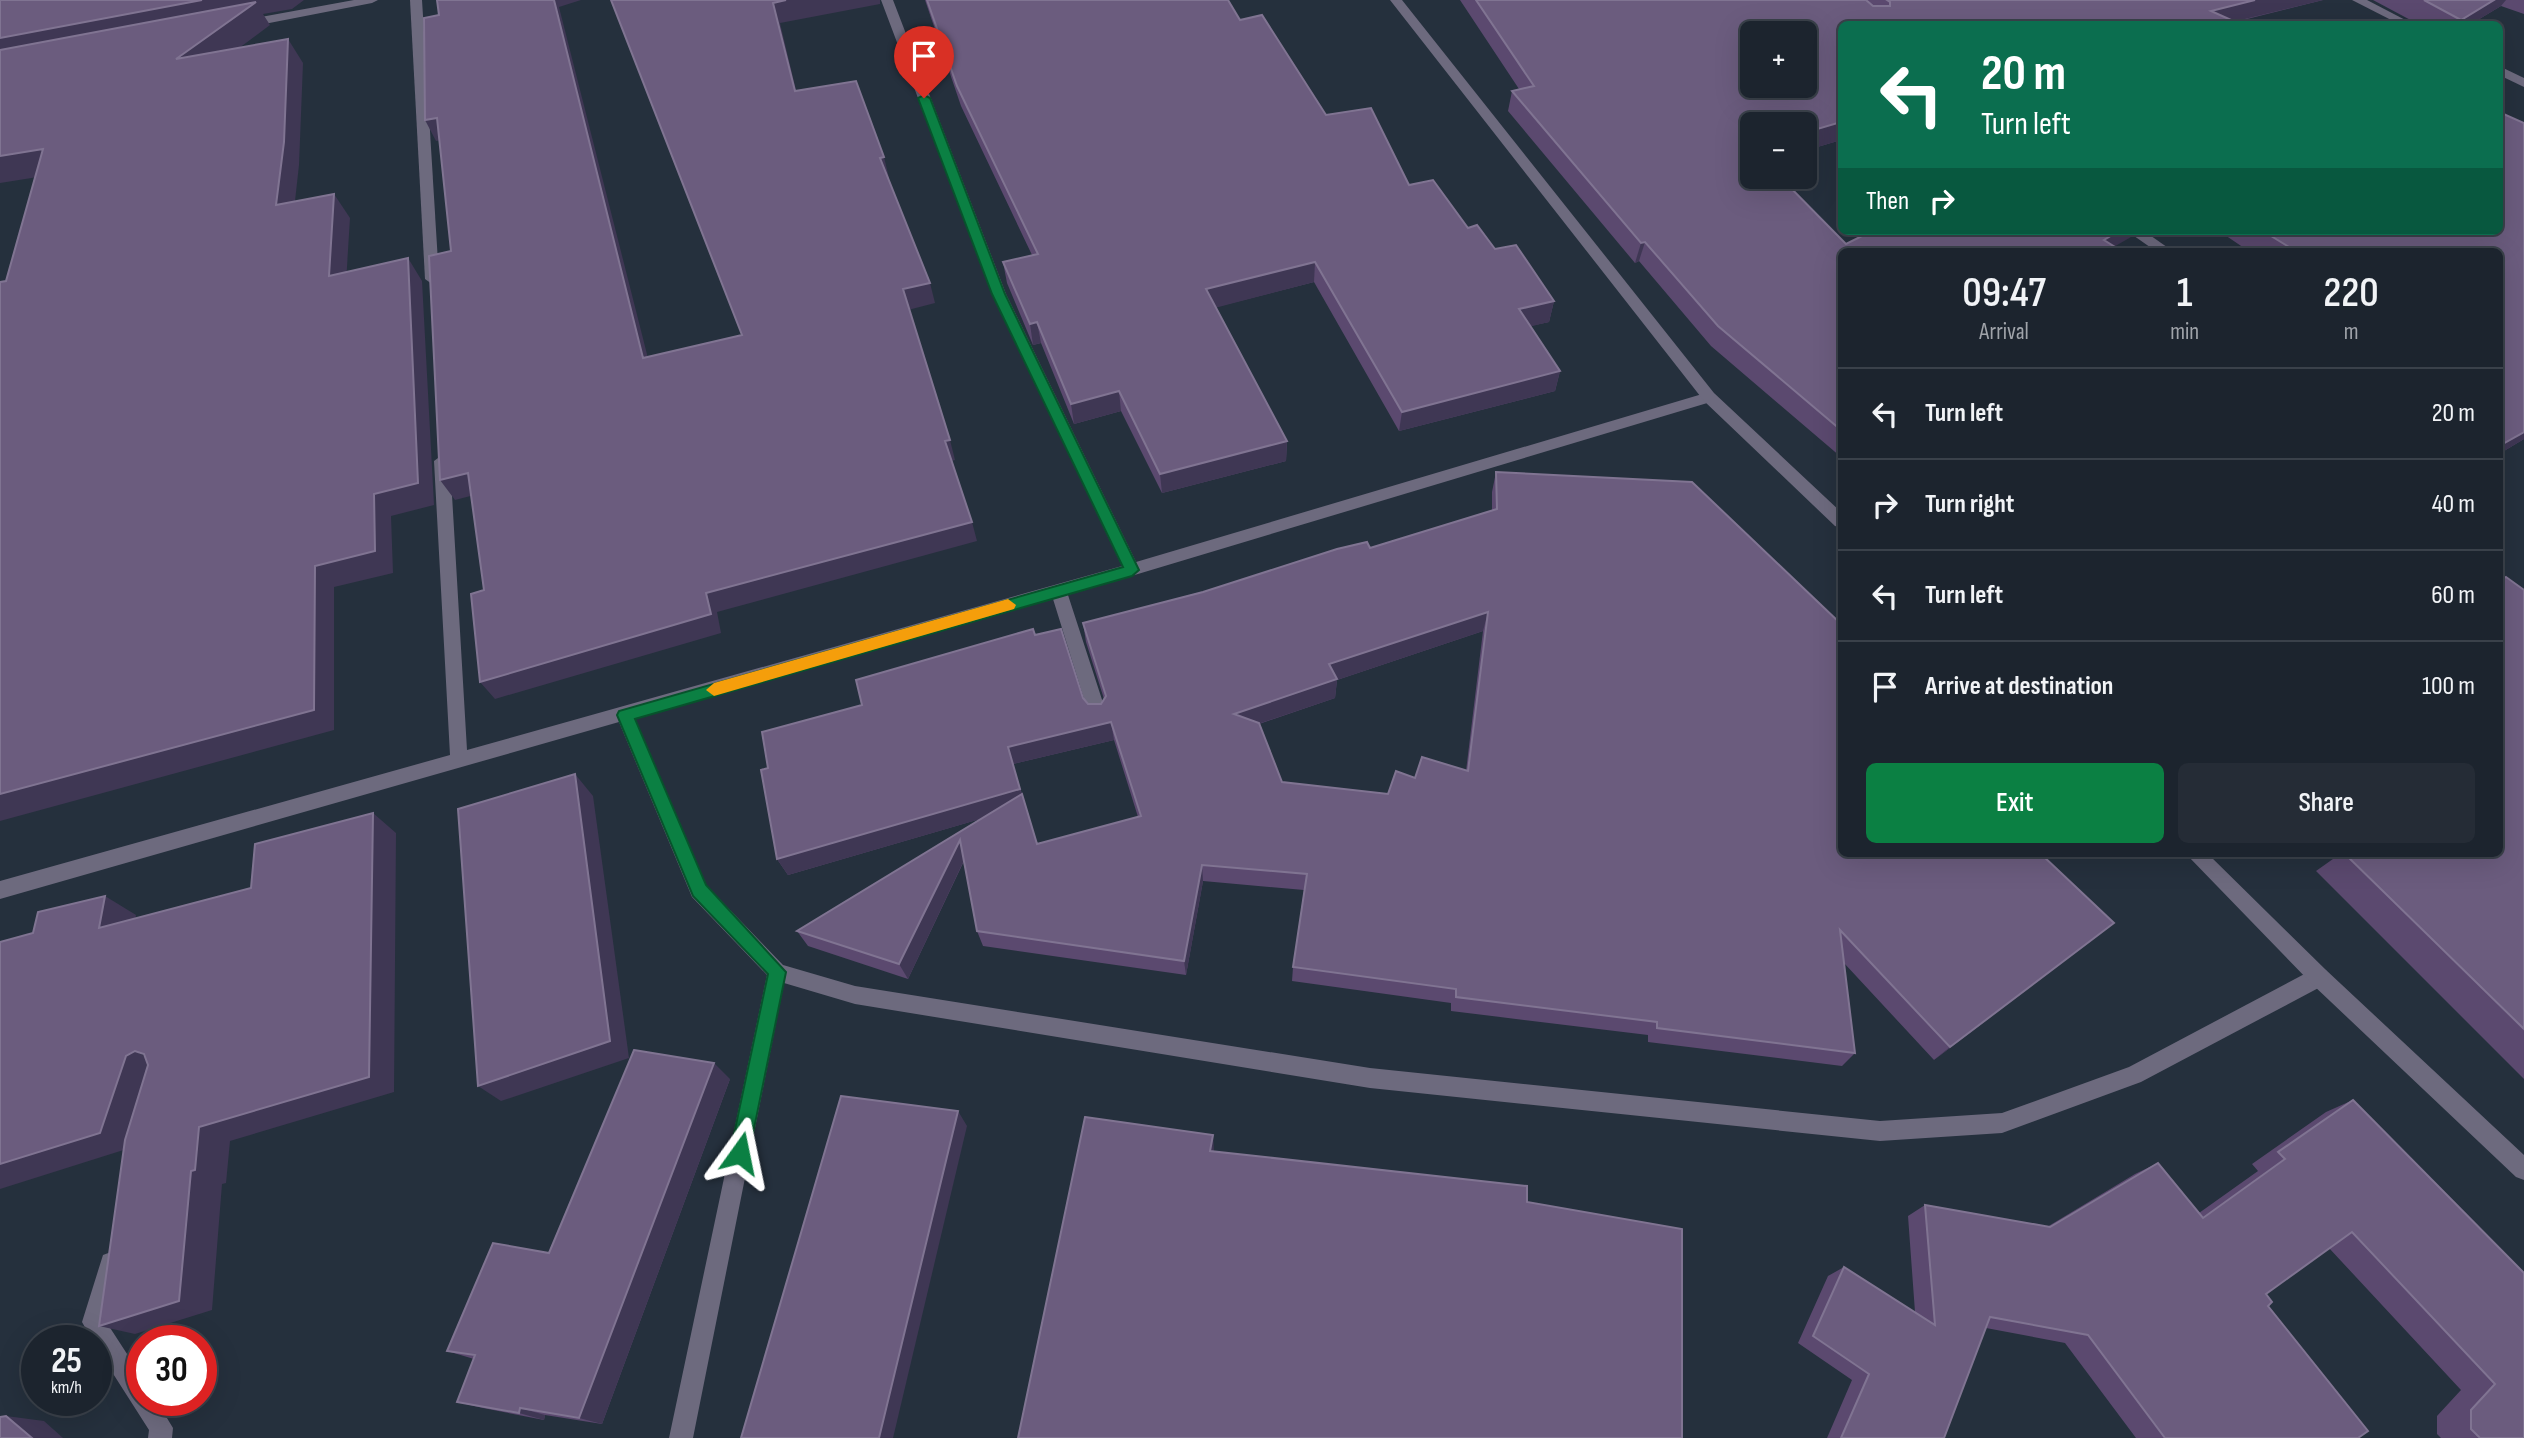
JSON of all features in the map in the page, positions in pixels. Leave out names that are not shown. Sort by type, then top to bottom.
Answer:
[{"type":"street","points":[[226,27],[372,0]]},
{"type":"street","points":[[416,0],[432,291]]},
{"type":"street","points":[[887,0],[999,294],[1132,570]]},
{"type":"street","points":[[1396,0],[1709,397],[1838,519]]},
{"type":"street","points":[[2358,0],[2401,21]]},
{"type":"street","points":[[2503,72],[2524,83]]},
{"type":"street","points":[[2140,235],[2161,248]]},
{"type":"street","points":[[0,890],[1132,570],[1709,397]]},
{"type":"street","points":[[441,443],[458,762]]},
{"type":"street","points":[[1058,590],[1098,715]]},
{"type":"street","points":[[625,715],[699,891],[777,972],[855,995],[1370,1077],[1880,1131],[2002,1123],[2134,1075],[2319,977]]},
{"type":"street","points":[[2198,857],[2319,977],[2524,1169]]},
{"type":"street","points":[[681,1438],[777,972]]},
{"type":"street","points":[[117,1245],[93,1322],[126,1374]]},
{"type":"street","points":[[153,1416],[160,1428],[160,1438]]},
{"type":"building","points":[[0,0],[202,0],[0,38]]},
{"type":"building","points":[[437,0],[554,0],[643,358],[742,335],[611,0],[786,0],[773,3],[795,91],[856,81],[884,157],[880,158],[930,283],[903,289],[950,440],[945,441],[972,522],[706,593],[711,614],[480,682],[471,594],[484,590],[468,473],[440,480],[429,256],[451,251],[437,118],[425,120],[424,18],[439,15]]},
{"type":"building","points":[[927,0],[1228,0],[1240,20],[1262,15],[1326,115],[1371,108],[1409,185],[1433,180],[1468,228],[1477,225],[1495,249],[1516,245],[1554,301],[1519,309],[1560,371],[1402,412],[1315,262],[1206,289],[1287,441],[1160,474],[1119,391],[1071,404],[1037,322],[1030,324],[1003,262],[1038,254],[957,86]]},
{"type":"building","points":[[1476,0],[1866,0],[1873,6],[1890,6],[1887,0],[2255,0],[2211,11],[2233,21],[1838,21],[1838,123],[1817,129],[1817,112],[1740,112],[1740,189],[1792,189],[1846,244],[1864,235],[2112,235],[2104,240],[2117,248],[1838,248],[1838,427],[1718,326],[1645,242],[1641,243],[1512,91],[1534,86]]},
{"type":"building","points":[[2424,0],[2494,0],[2461,20]]},
{"type":"building","points":[[256,2],[176,59],[288,39],[284,142],[276,205],[334,194],[329,276],[408,258],[418,483],[374,494],[375,551],[315,566],[314,710],[0,794],[0,282],[6,281],[43,149],[0,156],[0,50]]},
{"type":"building","points":[[2503,114],[2524,123],[2524,432],[2503,444],[2503,248],[2291,248],[2269,235],[2503,235]]},
{"type":"building","points":[[1496,472],[1692,482],[1838,621],[1838,857],[2044,857],[2114,923],[1950,1047],[1840,930],[1855,1053],[1657,1028],[1657,1022],[1456,997],[1456,989],[1293,967],[1307,874],[1202,865],[1184,961],[977,931],[960,840],[899,964],[797,931],[1022,794],[1037,844],[1141,816],[1111,722],[1008,747],[1020,789],[777,859],[761,770],[768,768],[762,732],[862,705],[856,680],[1033,629],[1035,635],[1061,629],[1083,698],[1088,704],[1101,704],[1106,696],[1083,623],[1203,592],[1337,549],[1367,542],[1370,548],[1497,509]],"holes":[[[1488,612],[1468,771],[1422,757],[1415,778],[1396,771],[1388,794],[1282,782],[1259,723],[1234,714],[1337,679],[1329,664]]]},
{"type":"building","points":[[2506,577],[2524,590],[2524,1029],[2348,857],[2503,857],[2503,579]]},
{"type":"building","points":[[575,774],[610,1041],[478,1086],[458,809]]},
{"type":"building","points":[[373,813],[369,1077],[199,1127],[195,1170],[191,1171],[179,1301],[99,1325],[125,1140],[148,1065],[144,1054],[135,1051],[126,1056],[100,1133],[0,1164],[0,942],[33,933],[38,912],[105,896],[99,928],[251,888],[255,844]]},
{"type":"building","points":[[634,1050],[714,1063],[579,1418],[520,1408],[519,1413],[457,1402],[475,1355],[447,1351],[493,1243],[549,1253]]},
{"type":"building","points":[[841,1096],[958,1111],[879,1438],[741,1438]]},
{"type":"building","points":[[2353,1100],[2524,1273],[2524,1438],[2480,1438],[2471,1429],[2471,1410],[2495,1384],[2352,1232],[2266,1294],[2272,1302],[2268,1306],[2368,1431],[2358,1438],[2165,1438],[2088,1335],[1990,1317],[1944,1438],[1841,1438],[1869,1374],[1813,1336],[1844,1267],[1935,1325],[1925,1205],[2050,1227],[2158,1163],[2203,1218],[2285,1159],[2278,1152]]},
{"type":"building","points":[[1085,1117],[1213,1135],[1210,1151],[1527,1186],[1527,1202],[1682,1229],[1682,1438],[1018,1438]]},
{"type":"building","points":[[6,1416],[32,1438],[0,1438],[0,1417]]},
{"type":"slow traffic","points":[[714,690],[1008,605]]},
{"type":"route","points":[[740,1153],[777,972],[699,891],[625,715],[1132,570],[999,294],[924,98]]}]
